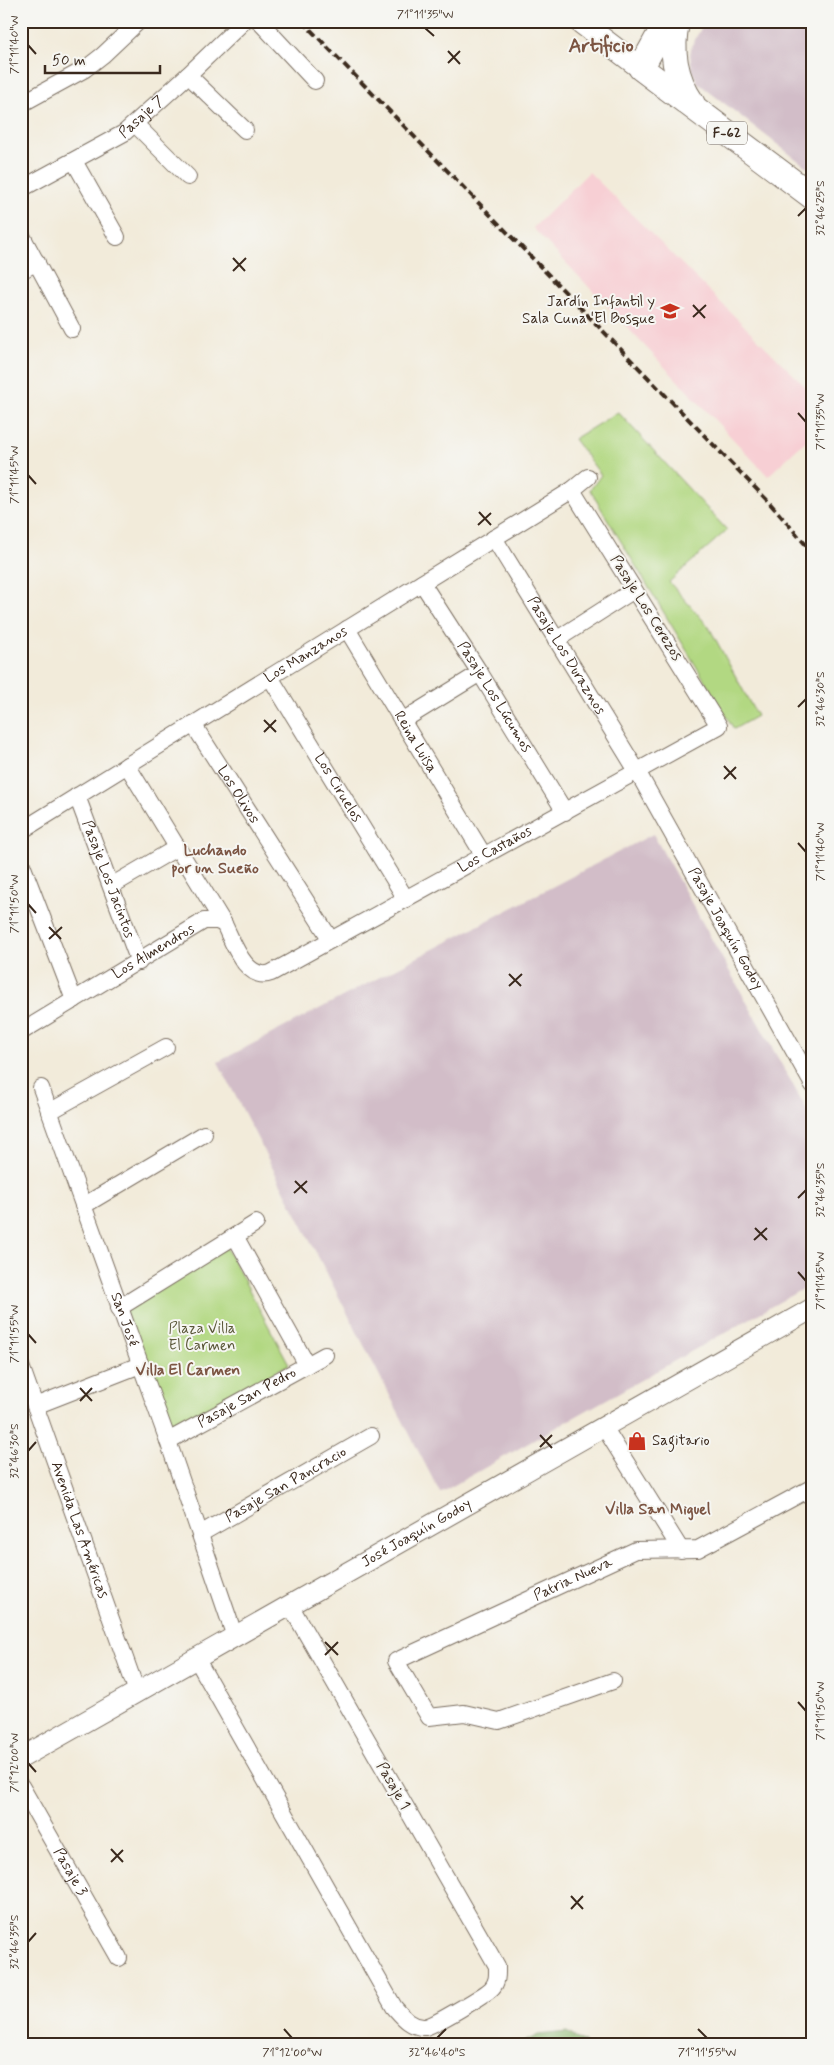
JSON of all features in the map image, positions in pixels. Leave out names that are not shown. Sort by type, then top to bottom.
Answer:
[{"type":"main road","points":[[578,21],[642,68],[667,21]]},
{"type":"main road","points":[[677,21],[674,40],[675,65],[684,90],[700,112]]},
{"type":"main road","name":"F-62","points":[[642,68],[813,197]]},
{"type":"street","points":[[21,104],[85,69],[103,55],[138,21]]},
{"type":"street","name":"Pasaje 7","points":[[21,188],[124,133],[244,21]]},
{"type":"street","points":[[259,21],[315,81]]},
{"type":"street","points":[[188,75],[245,130]]},
{"type":"street","points":[[135,124],[188,177]]},
{"type":"street","points":[[74,161],[117,237]]},
{"type":"street","points":[[21,234],[72,328]]},
{"type":"street","points":[[21,271],[37,262]]},
{"type":"street","name":"Los Manzanos","points":[[21,831],[572,490],[588,477]]},
{"type":"street","name":"Pasaje Los Cerezos","points":[[572,490],[720,726]]},
{"type":"street","name":"Pasaje Los Duraznos","points":[[494,538],[637,771]]},
{"type":"street","name":"Pasaje Los Lúcumos","points":[[422,583],[480,673],[565,812]]},
{"type":"street","points":[[556,640],[634,590]]},
{"type":"street","name":"Reina Luisa","points":[[347,629],[484,856]]},
{"type":"street","points":[[402,721],[480,673]]},
{"type":"street","name":"Los Ciruelos","points":[[270,677],[406,899]]},
{"type":"street","name":"Los Olivos","points":[[193,724],[330,940]]},
{"type":"street","name":"Los Castaños","points":[[224,924],[250,970],[262,975],[271,973],[720,726]]},
{"type":"street","points":[[127,765],[224,924]]},
{"type":"street","name":"Pasaje Joaquín Godoy","points":[[637,771],[813,1085]]},
{"type":"street","name":"Pasaje Los Jacintos","points":[[77,796],[139,962]]},
{"type":"street","points":[[110,886],[178,847]]},
{"type":"street","points":[[21,862],[74,1000]]},
{"type":"street","name":"Los Almendros","points":[[21,1032],[139,962],[199,923],[210,920],[224,924]]},
{"type":"street","points":[[50,1112],[166,1047]]},
{"type":"street","name":"San José","points":[[41,1088],[168,1441],[235,1637]]},
{"type":"street","points":[[83,1206],[204,1134]]},
{"type":"street","points":[[119,1308],[256,1223]]},
{"type":"street","points":[[236,1236],[307,1365]]},
{"type":"street","name":"José Joaquín Godoy","points":[[21,1758],[813,1308]]},
{"type":"street","name":"Pasaje San Pedro","points":[[168,1441],[325,1355]]},
{"type":"street","points":[[35,1406],[140,1365]]},
{"type":"street","name":"Avenida Las Américas","points":[[21,1366],[137,1692]]},
{"type":"street","points":[[604,1427],[681,1550]]},
{"type":"street","name":"Pasaje San Pancracio","points":[[200,1534],[371,1436]]},
{"type":"street","name":"Patria Nueva","points":[[613,1681],[499,1721],[464,1713],[429,1717],[396,1661],[636,1550],[653,1548],[698,1549],[813,1487]]},
{"type":"street","name":"Pasaje 1","points":[[196,1658],[394,2007],[408,2022],[416,2026],[426,2027],[480,1997],[492,1989],[498,1980],[497,1966],[290,1605]]},
{"type":"street","name":"Pasaje 3","points":[[21,1786],[119,1958]]},
{"type":"shaded area","points":[[705,21],[813,21],[813,172],[698,83],[692,71],[690,54],[692,45]]},
{"type":"shaded area","name":"Jardín Infantil y Sala Cuna 'El Bosque","points":[[589,172],[813,394],[813,434],[768,476],[533,228]]},
{"type":"shaded area","points":[[653,834],[813,1121],[813,1283],[440,1493],[218,1062]]},
{"type":"green space","points":[[618,412],[727,530],[669,582],[709,627],[757,716],[734,729],[590,490],[601,475],[574,439]]},
{"type":"green space","name":"Plaza Villa El Carmen","points":[[226,1247],[289,1364],[170,1432],[123,1306]]},
{"type":"green space","points":[[567,2032],[586,2044],[520,2044],[538,2035]]},
{"type":"railway","points":[[302,21],[767,500],[813,553]]},
{"type":"place","name":"Jardín Infantil y Sala Cuna 'El Bosque","points":[[670,311]]},
{"type":"place","name":"Sagitario","points":[[637,1441]]},
{"type":"district","name":"Artificio","points":[[601,46]]},
{"type":"district","name":"Luchando por un Sueño","points":[[215,859]]},
{"type":"district","name":"Villa El Carmen","points":[[188,1370]]},
{"type":"district","name":"Villa San Miguel","points":[[658,1509]]}]
